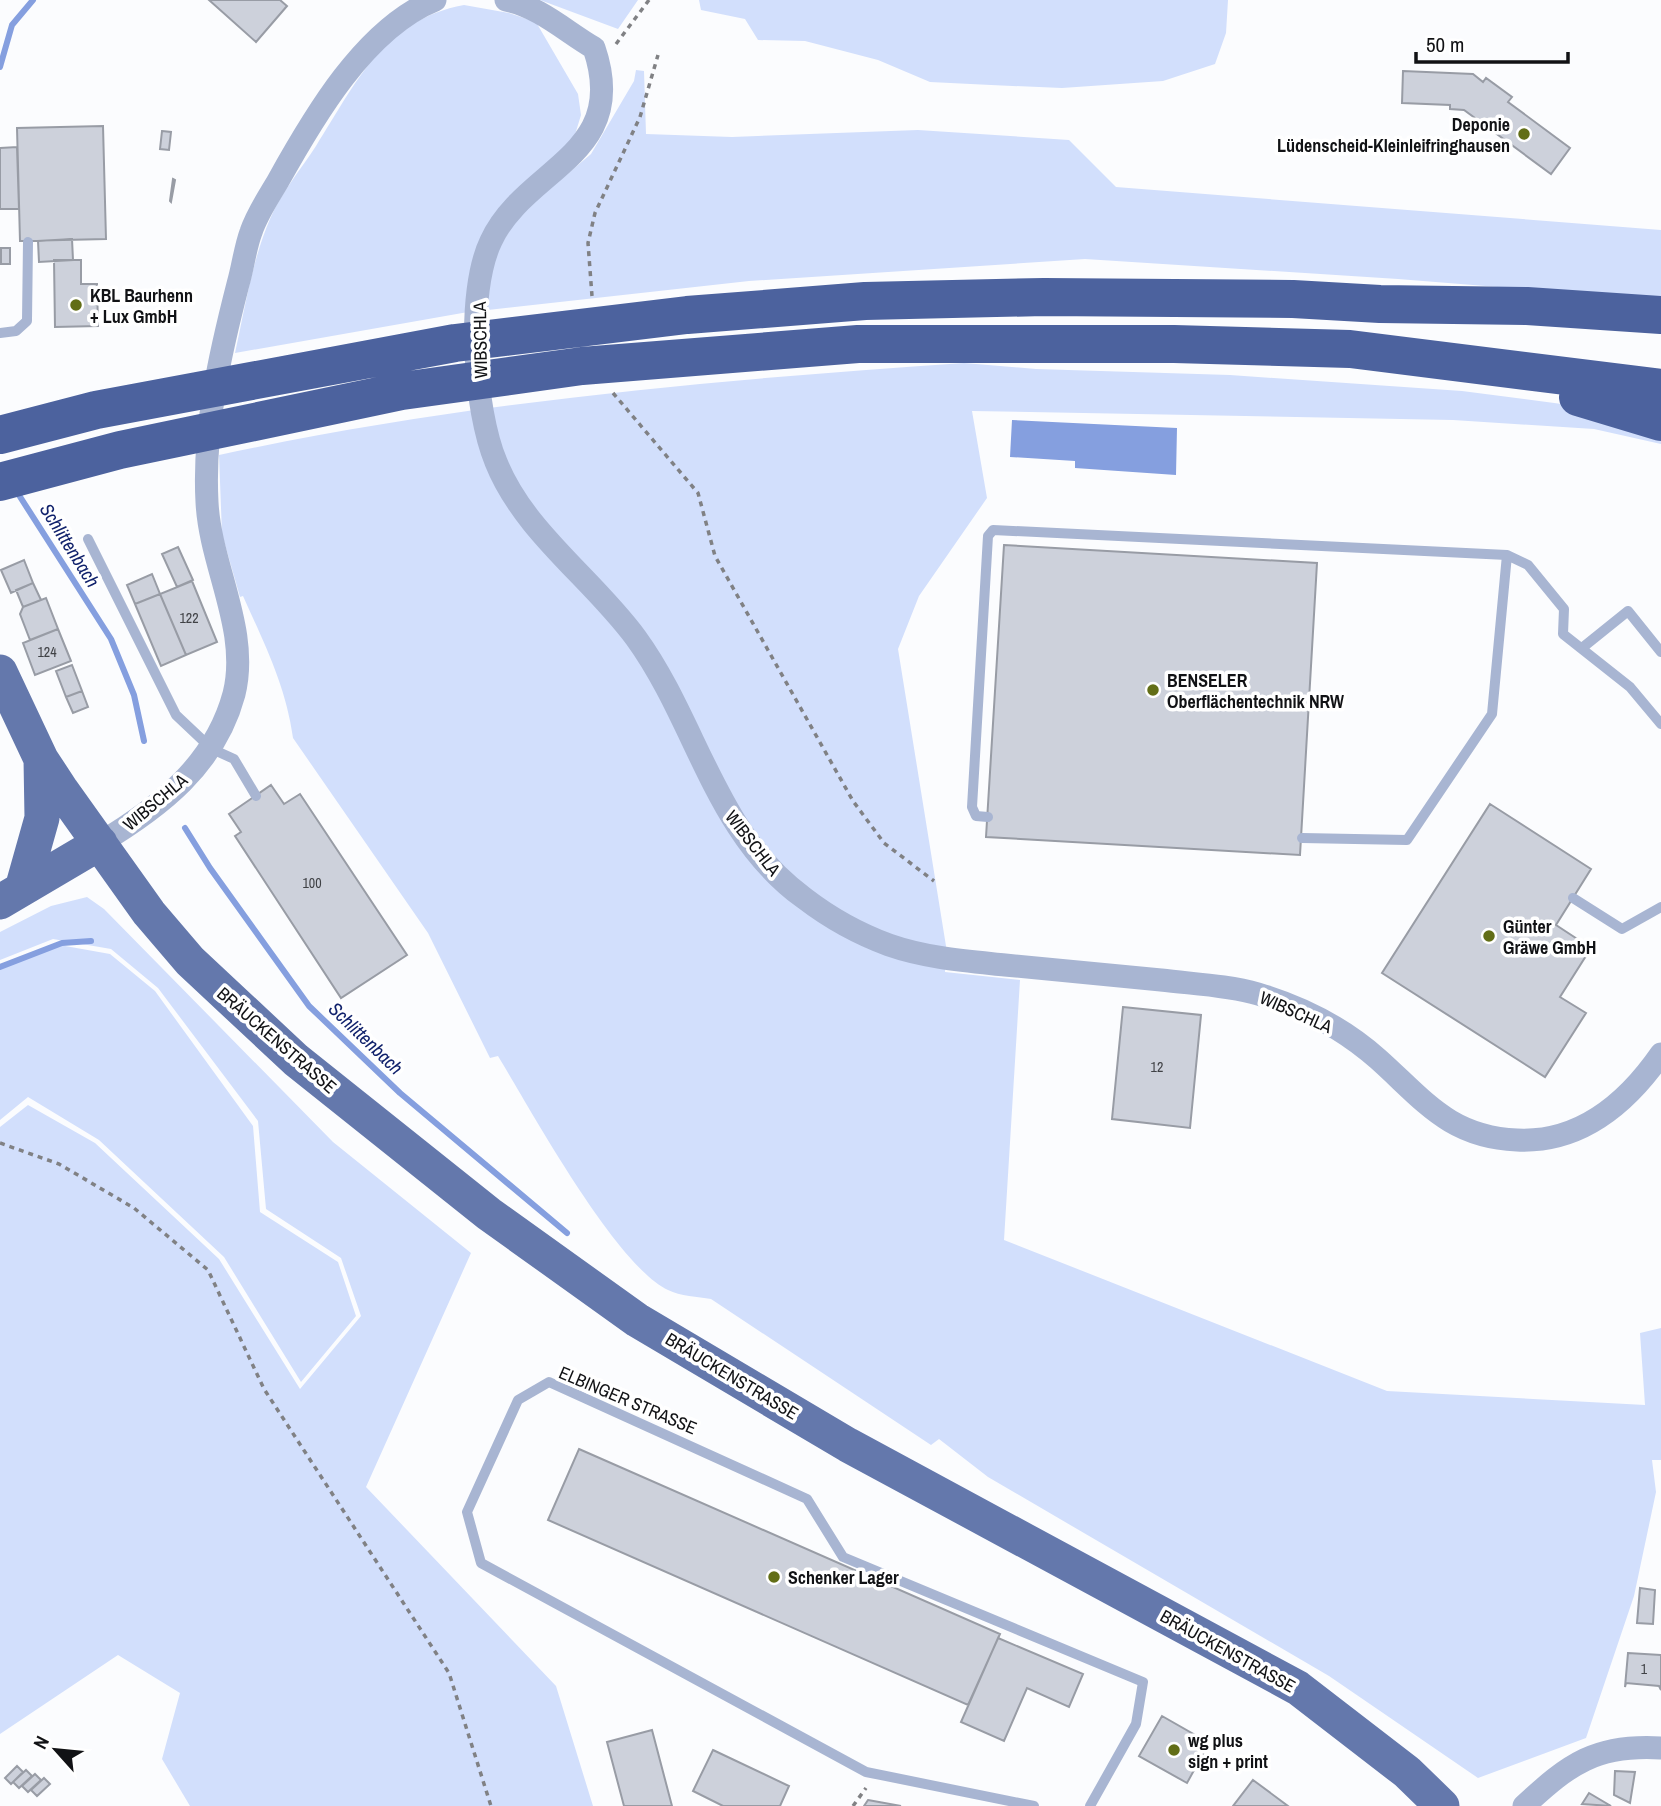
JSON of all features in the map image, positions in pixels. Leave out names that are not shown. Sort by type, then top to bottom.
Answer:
[{"type":"highway","points":[[0,435],[96,410],[456,342],[687,315],[865,301],[1044,297],[1280,299],[1380,304],[1527,306],[1661,315]]},
{"type":"highway","points":[[1380,304],[1661,339]]},
{"type":"highway","points":[[0,482],[120,450],[402,391],[521,373],[691,356],[858,344],[1256,345],[1378,352],[1661,388]]},
{"type":"highway","points":[[1378,352],[1607,403],[1661,422]]},
{"type":"main road","points":[[0,672],[41,759],[42,818],[11,895]]},
{"type":"main road","name":"BRÄUCKENSTRASSE","points":[[41,759],[149,913],[190,961],[261,1031],[512,1230],[637,1320],[848,1446],[1298,1688],[1407,1772],[1442,1806]]},
{"type":"main road","points":[[11,895],[100,843]]},
{"type":"street","name":"WIBSCHLA","points":[[100,843],[135,822],[177,786],[212,749],[223,727],[234,692],[238,658],[207,505],[207,456],[219,356],[250,233],[290,159],[359,59],[407,16],[435,0]]},
{"type":"street","name":"WIBSCHLA","points":[[506,0],[544,13],[559,27],[594,48],[603,79],[595,119],[585,141],[572,158],[511,211],[490,241],[481,275],[477,312],[482,409],[491,449],[521,507],[601,594],[640,645],[668,687],[721,801],[740,833],[790,887],[852,929],[908,950],[968,961],[1217,986],[1280,1002],[1318,1017],[1343,1033],[1376,1057],[1423,1104],[1442,1118],[1490,1137],[1525,1140],[1554,1137],[1592,1123],[1612,1110],[1643,1080],[1661,1054]]},
{"type":"street","points":[[1524,1806],[1572,1764],[1592,1755],[1661,1748]]},
{"type":"lane","points":[[1,333],[16,331],[27,321],[27,242]]},
{"type":"lane","points":[[988,817],[976,816],[972,807],[988,536],[993,530],[1507,555],[1528,565],[1564,608],[1563,634],[1630,687],[1661,724]]},
{"type":"lane","points":[[88,539],[176,715],[212,749],[234,759],[256,796]]},
{"type":"lane","points":[[1301,838],[1407,840],[1492,714],[1507,555]]},
{"type":"lane","points":[[1582,648],[1628,611],[1661,652]]},
{"type":"lane","points":[[1573,898],[1622,929],[1661,906]]},
{"type":"lane","name":"ELBINGER STRASSE","points":[[1034,1806],[876,1775],[481,1563],[467,1512],[517,1400],[549,1382],[807,1499],[843,1557],[1143,1682],[1136,1724],[1090,1806]]},
{"type":"path","points":[[614,46],[649,0]]},
{"type":"path","points":[[592,297],[588,243],[595,213],[640,117],[659,55]]},
{"type":"path","points":[[613,392],[698,493],[715,556],[853,801],[884,843],[934,881]]},
{"type":"path","points":[[0,1143],[59,1164],[134,1208],[208,1270],[264,1389],[449,1673],[491,1806]]},
{"type":"path","points":[[853,1806],[876,1775]]},
{"type":"shaded area","points":[[540,0],[638,0],[618,29]]},
{"type":"shaded area","points":[[699,0],[1228,0],[1226,33],[1215,64],[1163,81],[1062,88],[930,82],[878,60],[805,41],[758,40],[745,19],[701,10]]},
{"type":"shaded area","points":[[464,5],[509,13],[536,22],[578,94],[581,115],[574,138],[520,188],[468,312],[235,353],[254,268],[270,219],[285,191],[345,99],[375,57],[412,24]]},
{"type":"shaded area","points":[[636,70],[644,71],[646,134],[732,137],[918,130],[1069,140],[1116,187],[1661,230],[1661,300],[1398,279],[1085,259],[749,281],[488,310],[487,296],[495,255],[519,215],[591,154],[634,81]]},
{"type":"shaded area","points":[[964,363],[1036,369],[1230,375],[1462,391],[1592,408],[1661,434],[1661,444],[1594,429],[1453,420],[972,411],[987,498],[919,596],[898,649],[946,946],[945,972],[1020,980],[1004,1240],[1387,1391],[1645,1405],[1640,1333],[1661,1328],[1661,1460],[1652,1460],[1656,1492],[1634,1596],[1586,1738],[1478,1778],[1329,1676],[988,1477],[939,1439],[931,1445],[711,1299],[673,1292],[647,1275],[624,1251],[576,1184],[498,1056],[490,1058],[428,933],[293,738],[280,683],[243,596],[240,597],[222,534],[219,455],[404,421],[590,395]]},
{"type":"shaded area","points":[[87,897],[104,909],[333,1142],[471,1253],[366,1487],[556,1686],[593,1806],[190,1806],[162,1759],[180,1693],[118,1655],[0,1734],[0,1127],[28,1105],[95,1143],[219,1259],[300,1389],[361,1316],[341,1258],[266,1209],[258,1121],[158,988],[111,949],[53,939],[0,960],[0,932],[51,906]]},
{"type":"shaded area","points":[[54,944],[110,954],[155,991],[253,1126],[260,1212],[338,1262],[356,1316],[301,1382],[224,1257],[99,1140],[28,1097],[0,1120],[0,966]]},
{"type":"water","points":[[1012,420],[1177,428],[1176,475],[1075,468],[1075,461],[1010,457]]},
{"type":"building","points":[[209,0],[280,0],[287,6],[256,42]]},
{"type":"building","name":"Deponie Lüdenscheid-Kleinleifringhausen","points":[[1403,71],[1473,74],[1483,82],[1486,78],[1512,97],[1508,102],[1570,148],[1551,174],[1464,110],[1450,109],[1450,105],[1402,103]]},
{"type":"building","points":[[103,126],[106,239],[20,241],[17,128]]},
{"type":"building","points":[[162,131],[171,132],[169,150],[160,149]]},
{"type":"building","points":[[17,147],[19,209],[0,209],[0,148]]},
{"type":"building","points":[[173,179],[175,180],[171,202],[170,201]]},
{"type":"building","points":[[72,239],[73,260],[39,262],[38,241]]},
{"type":"building","points":[[1,248],[10,248],[10,264],[1,264]]},
{"type":"building","name":"KBL Baurhenn + Lux GmbH","points":[[54,260],[81,260],[81,284],[97,284],[98,326],[55,327]]},
{"type":"building","name":"BENSELER Oberflächentechnik NRW","points":[[1004,545],[1317,563],[1300,855],[986,837]]},
{"type":"building","points":[[178,547],[193,580],[177,587],[162,554]]},
{"type":"building","points":[[24,560],[33,583],[11,593],[1,570]]},
{"type":"building","points":[[152,574],[160,594],[135,604],[127,585]]},
{"type":"building","points":[[192,581],[217,642],[186,655],[160,594]]},
{"type":"building","points":[[33,583],[41,600],[23,607],[16,590]]},
{"type":"building","points":[[160,594],[186,655],[161,666],[135,604]]},
{"type":"building","points":[[46,598],[58,629],[30,640],[20,614],[23,607]]},
{"type":"building","points":[[58,629],[71,661],[35,675],[23,643]]},
{"type":"building","points":[[72,665],[82,691],[66,697],[56,671]]},
{"type":"building","points":[[82,691],[88,707],[73,713],[66,697]]},
{"type":"building","points":[[271,785],[284,804],[300,794],[407,955],[341,998],[235,836],[241,832],[229,814]]},
{"type":"building","name":"Günter Gräwe GmbH","points":[[1490,804],[1591,869],[1556,925],[1591,948],[1560,997],[1586,1013],[1545,1077],[1382,973]]},
{"type":"building","points":[[1123,1007],[1201,1015],[1190,1128],[1112,1119]]},
{"type":"building","name":"Schenker Lager","points":[[579,1449],[1000,1634],[968,1705],[548,1520]]},
{"type":"building","points":[[1640,1588],[1655,1590],[1653,1624],[1637,1623]]},
{"type":"building","points":[[998,1638],[1083,1674],[1069,1707],[1027,1688],[1004,1741],[961,1722]]},
{"type":"building","points":[[1628,1653],[1661,1655],[1661,1690],[1659,1686],[1626,1683],[1625,1687]]},
{"type":"building","name":"wg plus sign + print","points":[[1162,1716],[1209,1743],[1187,1783],[1139,1756]]},
{"type":"building","points":[[652,1730],[672,1806],[624,1806],[607,1742]]},
{"type":"building","points":[[713,1750],[789,1786],[780,1806],[723,1806],[693,1791]]},
{"type":"building","points":[[17,1766],[23,1772],[11,1784],[5,1778]]},
{"type":"building","points":[[26,1770],[32,1776],[19,1788],[13,1782]]},
{"type":"building","points":[[1615,1771],[1635,1772],[1630,1803],[1614,1795]]},
{"type":"building","points":[[35,1774],[41,1780],[28,1792],[22,1786]]},
{"type":"building","points":[[44,1778],[50,1784],[37,1796],[31,1790]]},
{"type":"building","points":[[1253,1780],[1288,1806],[1233,1806]]},
{"type":"building","points":[[1589,1793],[1611,1806],[1582,1804]]},
{"type":"building","points":[[868,1800],[901,1806],[864,1806]]},
{"type":"waterway","name":"Schlittenbach","points":[[0,67],[12,25],[33,0]]},
{"type":"waterway","name":"Schlittenbach","points":[[17,492],[111,639],[134,695],[144,741]]},
{"type":"waterway","name":"Schlittenbach","points":[[185,828],[210,868],[309,1006],[400,1093],[567,1233]]},
{"type":"waterway","points":[[0,967],[62,943],[91,941]]},
{"type":"place","name":"Deponie Lüdenscheid-Kleinleifringhausen","points":[[1524,134]]},
{"type":"place","name":"KBL Baurhenn + Lux GmbH","points":[[76,305]]},
{"type":"place","name":"BENSELER Oberflächentechnik NRW","points":[[1153,690]]},
{"type":"place","name":"Günter Gräwe GmbH","points":[[1489,936]]},
{"type":"place","name":"Schenker Lager","points":[[774,1577]]},
{"type":"place","name":"wg plus sign + print","points":[[1174,1750]]}]
